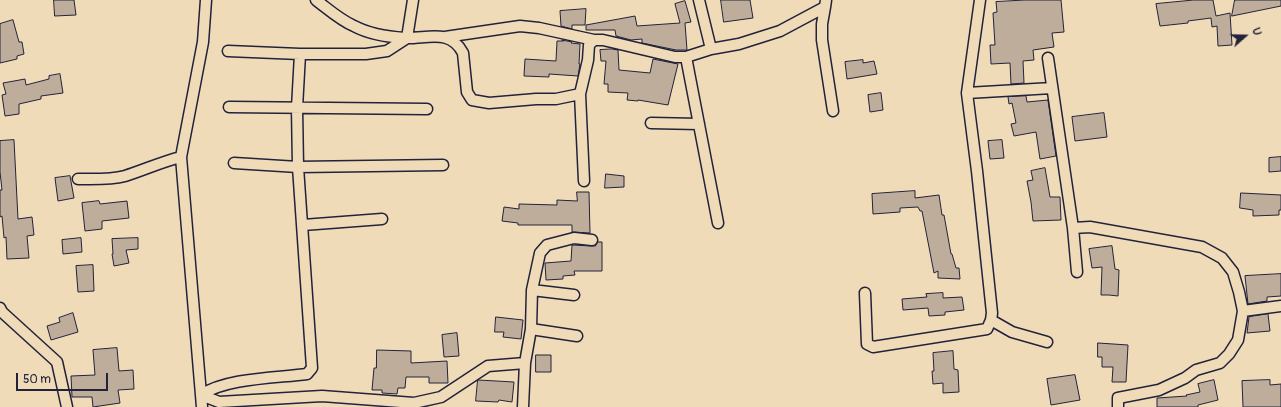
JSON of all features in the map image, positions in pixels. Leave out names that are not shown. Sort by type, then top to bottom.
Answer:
[{"type":"street","points":[[202,407],[181,157],[203,42],[206,0]]},
{"type":"street","points":[[316,0],[354,27],[385,36],[407,38],[428,36],[444,37],[520,26],[539,28],[594,40],[603,40],[675,57],[686,57],[711,49],[739,44],[780,31],[826,4]]},
{"type":"street","points":[[228,51],[300,54],[366,54],[387,51],[407,38],[414,0]]},
{"type":"street","points":[[699,0],[711,49]]},
{"type":"street","points":[[865,293],[867,344],[873,347],[987,329],[991,320],[992,313],[978,179],[967,93],[980,0]]},
{"type":"street","points":[[826,4],[822,24],[822,40],[833,111]]},
{"type":"street","points":[[444,37],[454,42],[463,53],[467,92],[472,100],[489,103],[556,99],[580,94]]},
{"type":"street","points":[[584,181],[580,94],[588,60],[589,45],[594,40]]},
{"type":"street","points":[[201,395],[210,389],[233,382],[307,374],[312,368],[298,167],[297,108],[300,54]]},
{"type":"street","points":[[686,57],[718,222]]},
{"type":"street","points":[[1048,58],[1073,228],[1077,272]]},
{"type":"street","points":[[967,93],[1052,88]]},
{"type":"street","points":[[229,107],[427,109]]},
{"type":"street","points":[[651,123],[699,124]]},
{"type":"street","points":[[78,179],[110,179],[124,176],[168,160],[181,157]]},
{"type":"street","points":[[234,163],[298,167],[443,165]]},
{"type":"street","points":[[303,225],[382,219]]},
{"type":"street","points":[[1073,228],[1090,226],[1202,247],[1222,258],[1233,272],[1239,292],[1243,311],[1238,340],[1229,354],[1220,363],[1196,370],[1185,378],[1160,390],[1118,398],[1118,407]]},
{"type":"street","points":[[523,407],[525,363],[531,329],[532,290],[540,253],[547,245],[574,238],[592,240]]},
{"type":"street","points":[[532,290],[574,295]]},
{"type":"street","points":[[1243,311],[1281,306]]},
{"type":"street","points":[[0,308],[2,312],[57,362],[67,407]]},
{"type":"street","points":[[991,320],[1012,332],[1047,342]]},
{"type":"street","points":[[531,329],[577,336]]},
{"type":"street","points":[[201,395],[219,402],[322,396],[414,403],[441,397],[488,366],[525,363]]},
{"type":"building","points":[[54,0],[74,0],[76,15],[55,16]]},
{"type":"building","points":[[721,0],[750,0],[753,18],[724,22]]},
{"type":"building","points":[[1061,0],[1064,32],[1052,33],[1054,47],[1033,50],[1034,60],[1023,61],[1024,83],[1011,84],[1010,63],[991,64],[990,45],[995,45],[993,13],[997,12],[996,2]]},
{"type":"building","points":[[1194,0],[1213,0],[1216,16],[1230,13],[1232,45],[1218,46],[1217,26],[1212,27],[1211,18],[1188,21],[1188,23],[1160,26],[1156,4]]},
{"type":"building","points":[[1235,0],[1281,0],[1281,6],[1232,16]]},
{"type":"building","points":[[685,1],[691,22],[685,23],[687,50],[676,50],[642,43],[642,39],[631,40],[616,36],[615,30],[586,30],[586,25],[635,16],[637,26],[680,23],[675,4]]},
{"type":"building","points":[[586,9],[585,25],[572,25],[572,29],[561,26],[560,11]]},
{"type":"building","points":[[13,20],[19,42],[22,42],[24,54],[17,56],[17,59],[0,63],[0,24]]},
{"type":"building","points":[[562,40],[580,44],[580,64],[578,76],[549,74],[549,77],[524,76],[525,59],[556,61],[557,41],[563,41]]},
{"type":"building","points":[[600,50],[618,50],[619,70],[650,73],[653,59],[678,64],[668,105],[638,100],[627,100],[628,93],[608,92],[608,84],[604,84],[606,61],[601,61]]},
{"type":"building","points":[[863,60],[863,63],[874,61],[877,74],[847,79],[845,62]]},
{"type":"building","points":[[60,74],[63,93],[41,96],[41,99],[19,104],[19,114],[5,116],[2,95],[6,94],[3,83],[25,79],[26,85],[49,79],[49,76]]},
{"type":"building","points":[[881,93],[883,110],[870,112],[868,95]]},
{"type":"building","points":[[1026,96],[1027,102],[1048,100],[1056,156],[1040,159],[1036,132],[1014,136],[1011,124],[1016,123],[1012,103],[1009,104],[1008,97]]},
{"type":"building","points":[[1104,113],[1107,137],[1075,141],[1072,117]]},
{"type":"building","points":[[14,140],[18,219],[32,217],[34,235],[27,236],[29,258],[7,259],[6,237],[4,238],[2,216],[0,217],[0,190],[2,190],[0,172],[0,141]]},
{"type":"building","points":[[1002,140],[1004,158],[990,159],[988,141]]},
{"type":"building","points":[[1281,157],[1281,171],[1269,172],[1269,158]]},
{"type":"building","points":[[1045,168],[1050,197],[1060,197],[1061,220],[1033,221],[1027,181],[1033,180],[1031,171]]},
{"type":"building","points":[[606,174],[624,176],[624,187],[605,188]]},
{"type":"building","points":[[70,176],[74,198],[58,201],[55,178]]},
{"type":"building","points":[[915,191],[915,198],[939,195],[951,254],[956,268],[959,268],[960,279],[938,278],[938,271],[934,273],[922,211],[920,211],[918,207],[900,208],[900,212],[873,214],[872,194]]},
{"type":"building","points":[[577,192],[589,192],[590,233],[572,232],[572,225],[518,225],[518,223],[502,221],[504,207],[519,209],[519,204],[557,205],[557,200],[577,201]]},
{"type":"building","points":[[1241,193],[1281,195],[1281,210],[1279,210],[1279,215],[1253,216],[1253,210],[1240,208]]},
{"type":"building","points":[[99,201],[100,204],[127,201],[129,218],[102,221],[102,229],[85,231],[82,203]]},
{"type":"building","points":[[81,238],[82,252],[63,254],[62,240]]},
{"type":"building","points":[[138,238],[138,249],[126,250],[129,263],[114,266],[112,239]]},
{"type":"building","points":[[598,242],[602,242],[602,271],[574,271],[575,275],[563,276],[563,279],[546,280],[545,263],[571,261],[572,245],[595,246]]},
{"type":"building","points":[[1112,246],[1115,269],[1119,270],[1118,296],[1101,295],[1102,267],[1092,268],[1089,249]]},
{"type":"building","points":[[93,265],[94,291],[78,292],[76,266]]},
{"type":"building","points":[[1281,274],[1281,296],[1267,297],[1267,301],[1248,304],[1245,276]]},
{"type":"building","points":[[943,293],[943,298],[962,297],[964,310],[945,312],[945,315],[929,316],[928,308],[903,310],[902,299],[927,297],[926,294]]},
{"type":"building","points":[[73,313],[78,332],[51,340],[47,326],[60,322],[59,318]]},
{"type":"building","points":[[1268,314],[1270,331],[1247,333],[1249,317]]},
{"type":"building","points":[[496,317],[523,320],[521,339],[503,337],[504,332],[495,332]]},
{"type":"building","points":[[457,333],[459,356],[444,357],[442,335]]},
{"type":"building","points":[[1098,343],[1128,345],[1126,382],[1112,382],[1113,367],[1102,367],[1102,357],[1098,357]]},
{"type":"building","points":[[117,348],[119,371],[133,370],[134,389],[118,390],[120,403],[93,407],[92,397],[72,397],[71,376],[95,375],[93,350]]},
{"type":"building","points":[[377,350],[411,351],[411,363],[447,361],[448,383],[429,383],[429,377],[406,377],[405,388],[398,388],[397,394],[382,393],[382,390],[372,390],[374,368],[376,368]]},
{"type":"building","points":[[953,351],[954,369],[958,370],[959,392],[943,393],[943,383],[933,384],[933,353]]},
{"type":"building","points":[[536,355],[551,355],[551,372],[536,372]]},
{"type":"building","points":[[1075,375],[1080,400],[1051,405],[1047,379]]},
{"type":"building","points":[[478,380],[514,382],[512,402],[499,400],[498,402],[476,401]]},
{"type":"building","points":[[1214,380],[1218,400],[1198,405],[1198,407],[1157,407],[1157,398],[1187,396],[1186,395],[1200,392],[1198,384]]},
{"type":"building","points":[[1270,380],[1270,385],[1281,384],[1281,407],[1243,407],[1242,381]]}]
